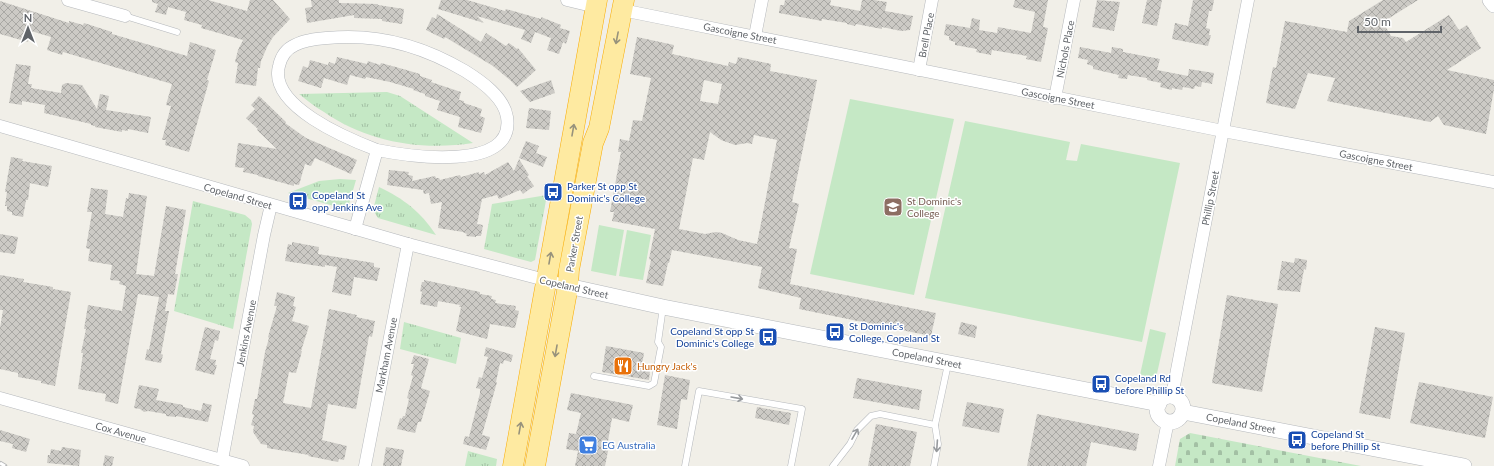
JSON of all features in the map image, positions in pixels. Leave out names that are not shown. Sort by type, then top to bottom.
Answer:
[{"type":"highway","name":"Parker Street","points":[[513,466],[597,4]]},
{"type":"highway","name":"Parker Street","points":[[535,466],[568,286],[568,270],[591,151],[599,128],[623,5]]},
{"type":"street","points":[[68,0],[125,16]]},
{"type":"street","points":[[567,0],[597,4]]},
{"type":"street","points":[[755,36],[762,0]]},
{"type":"street","name":"Brell Place","points":[[919,70],[932,0]]},
{"type":"street","name":"Nichols Place","points":[[1055,98],[1074,0]]},
{"type":"street","name":"Phillip Street","points":[[1172,396],[1248,0]]},
{"type":"street","points":[[1490,0],[1494,6]]},
{"type":"street","name":"Gascoigne Street","points":[[623,5],[755,36],[1055,98],[1494,182]]},
{"type":"street","points":[[336,37],[370,38],[407,45],[446,61],[479,81],[498,98],[507,115],[506,131],[502,140],[491,149],[479,153],[461,156],[424,157],[409,156],[377,150],[338,134],[306,113],[290,99],[280,84],[278,72],[282,58],[288,50],[296,44],[302,42],[336,37]]},
{"type":"street","name":"Copeland Street","points":[[0,126],[355,229],[546,281],[664,307],[1159,404]]},
{"type":"street","points":[[355,229],[377,150]]},
{"type":"street","name":"Jenkins Avenue","points":[[222,460],[264,235],[271,205]]},
{"type":"street","name":"Markham Avenue","points":[[365,466],[408,244]]},
{"type":"street","points":[[1172,396],[1176,397],[1182,403],[1183,412],[1179,419],[1175,421],[1168,421],[1162,419],[1160,416],[1158,408],[1159,404],[1164,398],[1172,396]]},
{"type":"street","name":"Cox Avenue","points":[[0,398],[243,466]]},
{"type":"street","name":"Copeland Street","points":[[1183,412],[1464,466]]},
{"type":"street","points":[[1159,466],[1168,421]]},
{"type":"lane","points":[[125,16],[177,32]]},
{"type":"lane","points":[[594,376],[649,386],[653,385],[661,347],[658,342],[664,307]]},
{"type":"lane","points":[[934,466],[938,444],[935,425],[948,363]]},
{"type":"lane","points":[[685,466],[699,391],[802,409],[792,466]]},
{"type":"lane","points":[[834,466],[850,444],[856,430],[871,416],[880,414],[935,425]]},
{"type":"green space","points":[[387,92],[400,96],[473,143],[434,146],[414,145],[376,137],[358,131],[341,122],[317,108],[299,94]]},
{"type":"green space","points":[[850,99],[954,119],[914,295],[810,274]]},
{"type":"green space","points":[[965,121],[1070,142],[1066,160],[1077,161],[1081,144],[1180,163],[1142,342],[925,298]]},
{"type":"green space","points":[[340,179],[356,180],[349,204],[341,208],[288,193],[319,181]]},
{"type":"green space","points":[[379,187],[411,206],[418,212],[436,235],[378,218],[373,210]]},
{"type":"green space","points":[[547,195],[535,260],[531,262],[484,249],[492,204]]},
{"type":"green space","points":[[193,201],[245,215],[251,220],[252,224],[233,329],[174,311]]},
{"type":"green space","points":[[599,225],[624,230],[616,276],[591,271]]},
{"type":"green space","points":[[627,230],[651,235],[643,280],[619,276]]},
{"type":"green space","points":[[404,322],[461,338],[456,364],[400,349]]},
{"type":"green space","points":[[1150,329],[1166,333],[1156,378],[1140,375]]},
{"type":"green space","points":[[1190,433],[1361,466],[1175,466],[1180,439]]},
{"type":"green space","points":[[468,451],[497,459],[496,466],[465,466]]},
{"type":"building","points":[[152,0],[208,0],[247,11],[250,0],[273,0],[290,19],[273,37],[268,45],[261,61],[260,68],[258,68],[256,86],[235,83],[238,63],[235,62],[238,50],[243,40],[201,28],[202,25],[184,20],[186,12],[168,7],[166,15],[155,12],[158,4],[152,2]]},
{"type":"building","points":[[311,0],[339,0],[339,3],[378,4],[404,9],[402,24],[382,21],[382,19],[354,18],[354,15],[307,23],[305,8],[312,7]]},
{"type":"building","points":[[441,0],[467,0],[505,11],[506,9],[541,19],[541,17],[561,25],[560,28],[570,31],[566,44],[563,42],[559,54],[547,50],[551,38],[535,32],[531,43],[521,39],[525,30],[477,16],[484,23],[438,9]]},
{"type":"building","points":[[785,0],[831,0],[830,5],[860,11],[862,0],[874,0],[887,2],[885,11],[913,16],[910,30],[901,31],[882,27],[882,29],[856,24],[855,26],[847,23],[822,19],[822,21],[779,13],[780,5],[784,5]]},
{"type":"building","points":[[1015,0],[1048,0],[1043,27],[1048,28],[1041,62],[1026,59],[1027,56],[992,50],[991,55],[976,52],[977,49],[955,45],[955,42],[949,40],[949,36],[944,35],[946,24],[970,28],[972,18],[980,20],[979,30],[997,33],[998,27],[1031,33],[1035,12],[1013,7]]},
{"type":"building","points":[[1097,0],[1120,2],[1114,31],[1092,27]]},
{"type":"building","points":[[1147,0],[1162,0],[1157,26],[1142,23]]},
{"type":"building","points":[[1193,0],[1214,0],[1212,11],[1209,11],[1206,28],[1210,29],[1209,35],[1211,35],[1208,46],[1172,39],[1175,23],[1188,26]]},
{"type":"building","points":[[1383,0],[1418,0],[1383,22],[1391,36],[1403,38],[1406,42],[1449,15],[1459,30],[1467,25],[1481,48],[1447,70],[1494,80],[1494,89],[1486,134],[1444,125],[1438,116],[1430,122],[1327,101],[1335,78],[1308,73],[1295,109],[1266,103],[1273,67],[1276,68],[1285,21],[1347,32],[1349,21]]},
{"type":"building","points":[[0,1],[69,23],[69,21],[83,25],[84,23],[112,32],[112,34],[187,56],[190,42],[216,50],[189,152],[165,145],[166,140],[162,140],[171,106],[166,105],[172,84],[63,52],[62,55],[47,50],[51,37],[31,31],[28,42],[0,34]]},
{"type":"building","points":[[437,14],[481,42],[486,33],[506,46],[509,43],[517,49],[518,48],[536,70],[517,87],[493,66],[445,37],[444,39],[426,30],[432,17],[436,19]]},
{"type":"building","points":[[637,37],[674,45],[672,54],[728,66],[729,62],[736,64],[738,57],[771,64],[770,71],[817,80],[792,202],[799,204],[789,248],[797,249],[790,284],[936,313],[931,336],[799,309],[801,298],[758,288],[762,267],[672,250],[663,286],[646,283],[655,229],[612,221],[614,212],[610,212],[621,152],[618,152],[620,139],[629,141],[633,120],[642,121],[651,78],[630,74]],"holes":[[[704,80],[722,84],[718,104],[700,101]],[[710,132],[721,140],[735,145],[747,143],[752,144],[754,135],[777,140],[757,244],[738,240],[722,233],[716,232],[705,234],[679,229],[693,158],[704,160]]]},
{"type":"building","points":[[1080,47],[1111,53],[1112,47],[1123,49],[1123,52],[1160,59],[1157,70],[1188,76],[1189,69],[1214,73],[1212,84],[1202,82],[1201,87],[1195,86],[1194,89],[1183,87],[1182,90],[1172,88],[1172,90],[1160,87],[1161,83],[1147,80],[1147,78],[1128,75],[1127,79],[1118,78],[1119,75],[1093,69],[1093,66],[1087,64],[1088,60],[1078,58]]},
{"type":"building","points":[[337,57],[367,64],[368,61],[380,65],[381,63],[403,69],[420,74],[420,76],[432,80],[431,82],[461,92],[459,100],[482,109],[480,116],[485,118],[481,133],[458,127],[460,117],[437,110],[440,101],[425,96],[425,94],[413,90],[414,89],[390,82],[366,77],[365,79],[350,75],[347,85],[324,78],[321,88],[298,81],[303,66],[308,68],[310,60],[328,65],[329,62],[335,64]]},
{"type":"building","points":[[16,64],[31,66],[28,84],[32,84],[31,88],[61,93],[62,85],[66,83],[82,85],[97,109],[100,94],[109,96],[106,110],[151,117],[148,133],[128,129],[128,131],[122,130],[122,132],[95,127],[91,124],[44,113],[45,105],[22,101],[22,105],[9,103]]},
{"type":"building","points":[[551,80],[555,93],[530,102],[520,91]]},
{"type":"building","points":[[259,96],[286,122],[285,123],[306,138],[357,160],[351,174],[315,158],[311,166],[305,164],[299,185],[294,184],[294,186],[243,172],[244,168],[235,167],[238,143],[277,149],[246,118],[255,109],[251,105]]},
{"type":"building","points":[[529,108],[551,111],[549,130],[526,128]]},
{"type":"building","points":[[526,141],[539,146],[536,153],[547,157],[543,167],[519,158]]},
{"type":"building","points":[[11,157],[23,159],[22,161],[52,166],[48,187],[30,183],[28,200],[26,200],[23,217],[12,215],[12,212],[7,211],[7,206],[5,206],[7,192],[5,192]]},
{"type":"building","points":[[519,159],[529,175],[527,176],[534,186],[523,194],[520,190],[499,199],[497,195],[482,199],[477,224],[483,225],[481,236],[476,237],[466,236],[467,234],[463,232],[438,228],[442,202],[431,204],[429,193],[424,194],[423,190],[387,185],[389,170],[409,172],[408,175],[413,176],[412,181],[435,176],[440,180],[460,175],[461,177],[479,172],[479,174],[484,172],[485,175],[508,162],[514,171]]},
{"type":"building","points":[[91,188],[108,190],[105,214],[123,217],[126,198],[128,199],[129,193],[147,196],[136,274],[154,276],[166,206],[186,210],[175,274],[178,274],[174,295],[168,294],[165,311],[169,311],[161,354],[163,355],[161,363],[145,360],[147,349],[149,350],[159,297],[138,294],[118,404],[105,401],[106,394],[78,389],[83,353],[81,353],[86,329],[84,329],[88,305],[122,311],[126,286],[119,284],[120,281],[110,280],[112,265],[88,261],[90,249],[86,248],[92,212],[87,212]]},
{"type":"building","points":[[0,234],[18,237],[15,254],[0,252]]},
{"type":"building","points":[[292,242],[319,247],[318,254],[374,263],[374,267],[380,268],[377,281],[354,277],[351,296],[332,292],[337,267],[325,265],[325,267],[285,261],[288,244],[292,245]]},
{"type":"building","points":[[1295,258],[1307,260],[1300,292],[1277,290],[1282,261],[1294,263]]},
{"type":"building","points":[[0,275],[24,279],[23,282],[53,287],[53,289],[71,292],[55,386],[41,383],[41,381],[18,377],[18,373],[0,369],[0,328],[3,310],[0,310]]},
{"type":"building","points":[[424,280],[480,292],[480,294],[492,296],[491,299],[496,300],[495,303],[516,306],[515,310],[519,311],[515,328],[490,324],[487,339],[456,331],[461,307],[459,307],[460,305],[438,301],[437,307],[420,304],[422,292],[420,291]]},
{"type":"building","points":[[277,292],[295,297],[293,306],[296,307],[292,321],[309,326],[296,373],[289,372],[283,403],[311,408],[329,309],[357,315],[356,317],[375,321],[372,337],[369,336],[356,409],[328,404],[322,440],[347,446],[344,460],[339,459],[338,462],[308,456],[309,455],[267,448],[267,445],[261,444],[253,432],[254,426],[251,425],[254,415],[252,414],[255,399],[257,399],[268,337],[277,306],[274,306]]},
{"type":"building","points":[[1227,295],[1278,304],[1262,392],[1212,383]]},
{"type":"building","points":[[961,322],[977,326],[975,338],[958,334]]},
{"type":"building","points":[[205,327],[220,331],[218,341],[215,340],[210,359],[216,360],[215,365],[217,365],[214,375],[195,370]]},
{"type":"building","points":[[1375,327],[1405,333],[1390,419],[1359,413]]},
{"type":"building","points":[[606,346],[644,353],[641,370],[650,371],[649,380],[602,372]]},
{"type":"building","points":[[486,347],[513,355],[511,362],[504,360],[503,364],[500,363],[497,382],[482,435],[490,437],[486,450],[463,444],[465,436],[469,437],[480,393],[480,389],[476,388],[479,377],[482,378],[488,357],[484,356]]},
{"type":"building","points":[[414,355],[429,359],[421,388],[430,391],[421,422],[418,422],[415,433],[397,429],[400,418],[402,419],[403,416],[405,416],[409,399],[407,398],[413,376],[411,375],[414,364],[411,364]]},
{"type":"building","points":[[665,375],[690,380],[687,400],[681,399],[677,429],[657,425]]},
{"type":"building","points":[[857,378],[922,390],[919,410],[853,398]]},
{"type":"building","points":[[1419,382],[1493,397],[1485,438],[1410,423]]},
{"type":"building","points":[[139,385],[159,389],[156,400],[183,405],[183,407],[201,411],[203,403],[212,405],[208,422],[176,416],[166,416],[166,414],[148,411],[144,412],[140,409],[134,408]]},
{"type":"building","points":[[571,393],[633,405],[629,422],[612,418],[608,441],[610,441],[605,466],[575,466],[578,451],[566,449],[569,433],[576,434],[581,413],[567,410]]},
{"type":"building","points":[[967,402],[1004,409],[999,433],[962,426]]},
{"type":"building","points":[[757,407],[791,413],[789,425],[755,418]]},
{"type":"building","points":[[1037,414],[1139,434],[1136,451],[1091,442],[1086,466],[1027,466]]},
{"type":"building","points":[[876,424],[917,432],[910,466],[868,466]]},
{"type":"building","points":[[0,430],[30,439],[26,452],[12,448],[13,444],[0,441]]},
{"type":"building","points":[[62,447],[81,450],[79,466],[47,463],[48,455],[50,455],[51,449],[61,451]]},
{"type":"building","points":[[386,447],[404,450],[401,466],[383,466]]},
{"type":"building","points":[[105,455],[114,457],[112,466],[103,466]]},
{"type":"railway","points":[[0,463],[5,466]]},
{"type":"place","name":"Parker St opp St Dominic's College","points":[[553,192]]},
{"type":"place","name":"Copeland St opp Jenkins Ave","points":[[298,201]]},
{"type":"place","name":"St Dominic's College","points":[[893,207]]},
{"type":"place","name":"St Dominic's College, Copeland St","points":[[835,332]]},
{"type":"place","name":"Copeland St opp St Dominic's College","points":[[768,337]]},
{"type":"place","name":"Hungry Jack's","points":[[623,366]]},
{"type":"place","name":"Copeland Rd before Phillip St","points":[[1101,384]]},
{"type":"place","name":"Copeland St before Phillip St","points":[[1297,440]]},
{"type":"place","name":"EG Australia","points":[[588,445]]}]
